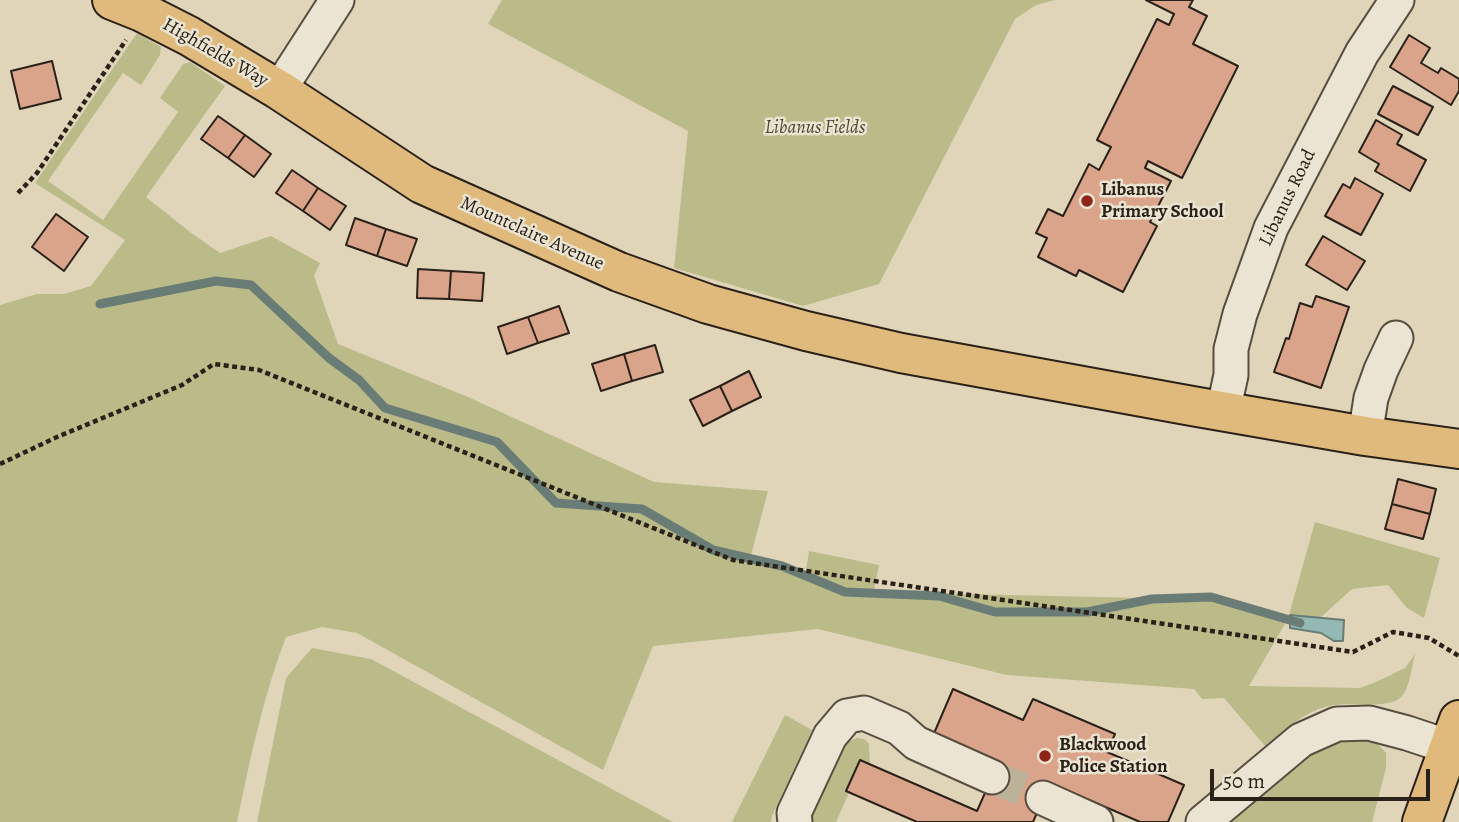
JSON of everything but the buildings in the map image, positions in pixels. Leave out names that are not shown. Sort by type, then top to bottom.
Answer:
[{"type":"main road","name":"Highfields Way","points":[[127,6],[189,36],[279,90]]},
{"type":"main road","name":"Mountclaire Avenue","points":[[279,90],[422,184],[619,272],[708,304],[901,353],[1223,412]]},
{"type":"main road","points":[[1223,412],[1459,449]]},
{"type":"main road","points":[[1422,822],[1454,733]]},
{"type":"street","points":[[279,90],[337,0]]},
{"type":"street","name":"Libanus Road","points":[[1223,412],[1231,375],[1231,349],[1240,314],[1271,228],[1362,53],[1397,0]]},
{"type":"street","points":[[1365,436],[1371,398],[1396,338]]},
{"type":"street","points":[[795,822],[794,813],[830,736],[847,716],[864,713],[899,728],[916,743],[992,777]]},
{"type":"street","points":[[1203,822],[1301,740],[1337,723],[1369,723],[1407,733],[1454,733]]},
{"type":"street","points":[[1043,798],[1096,822]]},
{"type":"path","points":[[18,193],[37,173],[135,27],[127,6]]},
{"type":"path","points":[[0,464],[182,385],[214,364],[259,370],[733,560],[1353,653],[1393,632],[1429,638],[1459,656]]},
{"type":"green space","name":"Libanus Fields","points":[[502,0],[1055,0],[1036,5],[1015,19],[879,284],[803,306],[674,268],[688,131],[488,24]]},
{"type":"green space","points":[[137,33],[161,47],[160,55],[141,85],[123,73],[48,181],[103,220],[178,112],[160,98],[183,64],[190,62],[225,86],[146,197],[220,253],[271,236],[320,263],[314,276],[338,344],[468,397],[654,482],[768,491],[750,559],[806,570],[809,551],[879,565],[874,590],[1187,599],[1209,593],[1289,615],[1315,522],[1440,558],[1424,618],[1407,608],[1388,585],[1352,589],[1320,618],[1290,615],[1249,686],[1360,688],[1405,668],[1415,654],[1405,692],[1389,703],[1324,707],[1297,721],[1265,746],[1224,698],[1202,699],[1194,689],[1007,675],[818,629],[653,646],[603,770],[357,633],[322,627],[286,637],[264,705],[237,822],[0,822],[0,305],[37,294],[64,294],[91,286],[125,240],[35,183]]},
{"type":"green space","points":[[312,648],[371,659],[673,822],[257,822],[286,678]]},
{"type":"green space","points":[[785,715],[812,730],[771,822],[732,822]]},
{"type":"green space","points":[[1344,734],[1371,737],[1386,753],[1386,768],[1372,822],[1221,822],[1301,755]]},
{"type":"green space","points":[[857,738],[864,739],[869,744],[870,765],[859,760],[846,791],[849,793],[836,822],[811,822],[812,794],[836,756],[848,742]]},
{"type":"water","points":[[1290,615],[1344,620],[1343,641],[1334,641],[1321,633],[1290,628]]},
{"type":"waterway","points":[[100,304],[216,281],[251,285],[329,358],[359,380],[385,408],[497,442],[556,503],[642,509],[713,550],[782,566],[845,592],[939,596],[995,612],[1087,612],[1152,599],[1211,597],[1300,623]]},
{"type":"tunnel","points":[[992,777],[1043,798]]},
{"type":"place","name":"Libanus Primary School","points":[[1087,201]]},
{"type":"place","name":"Blackwood Police Station","points":[[1045,756]]}]
